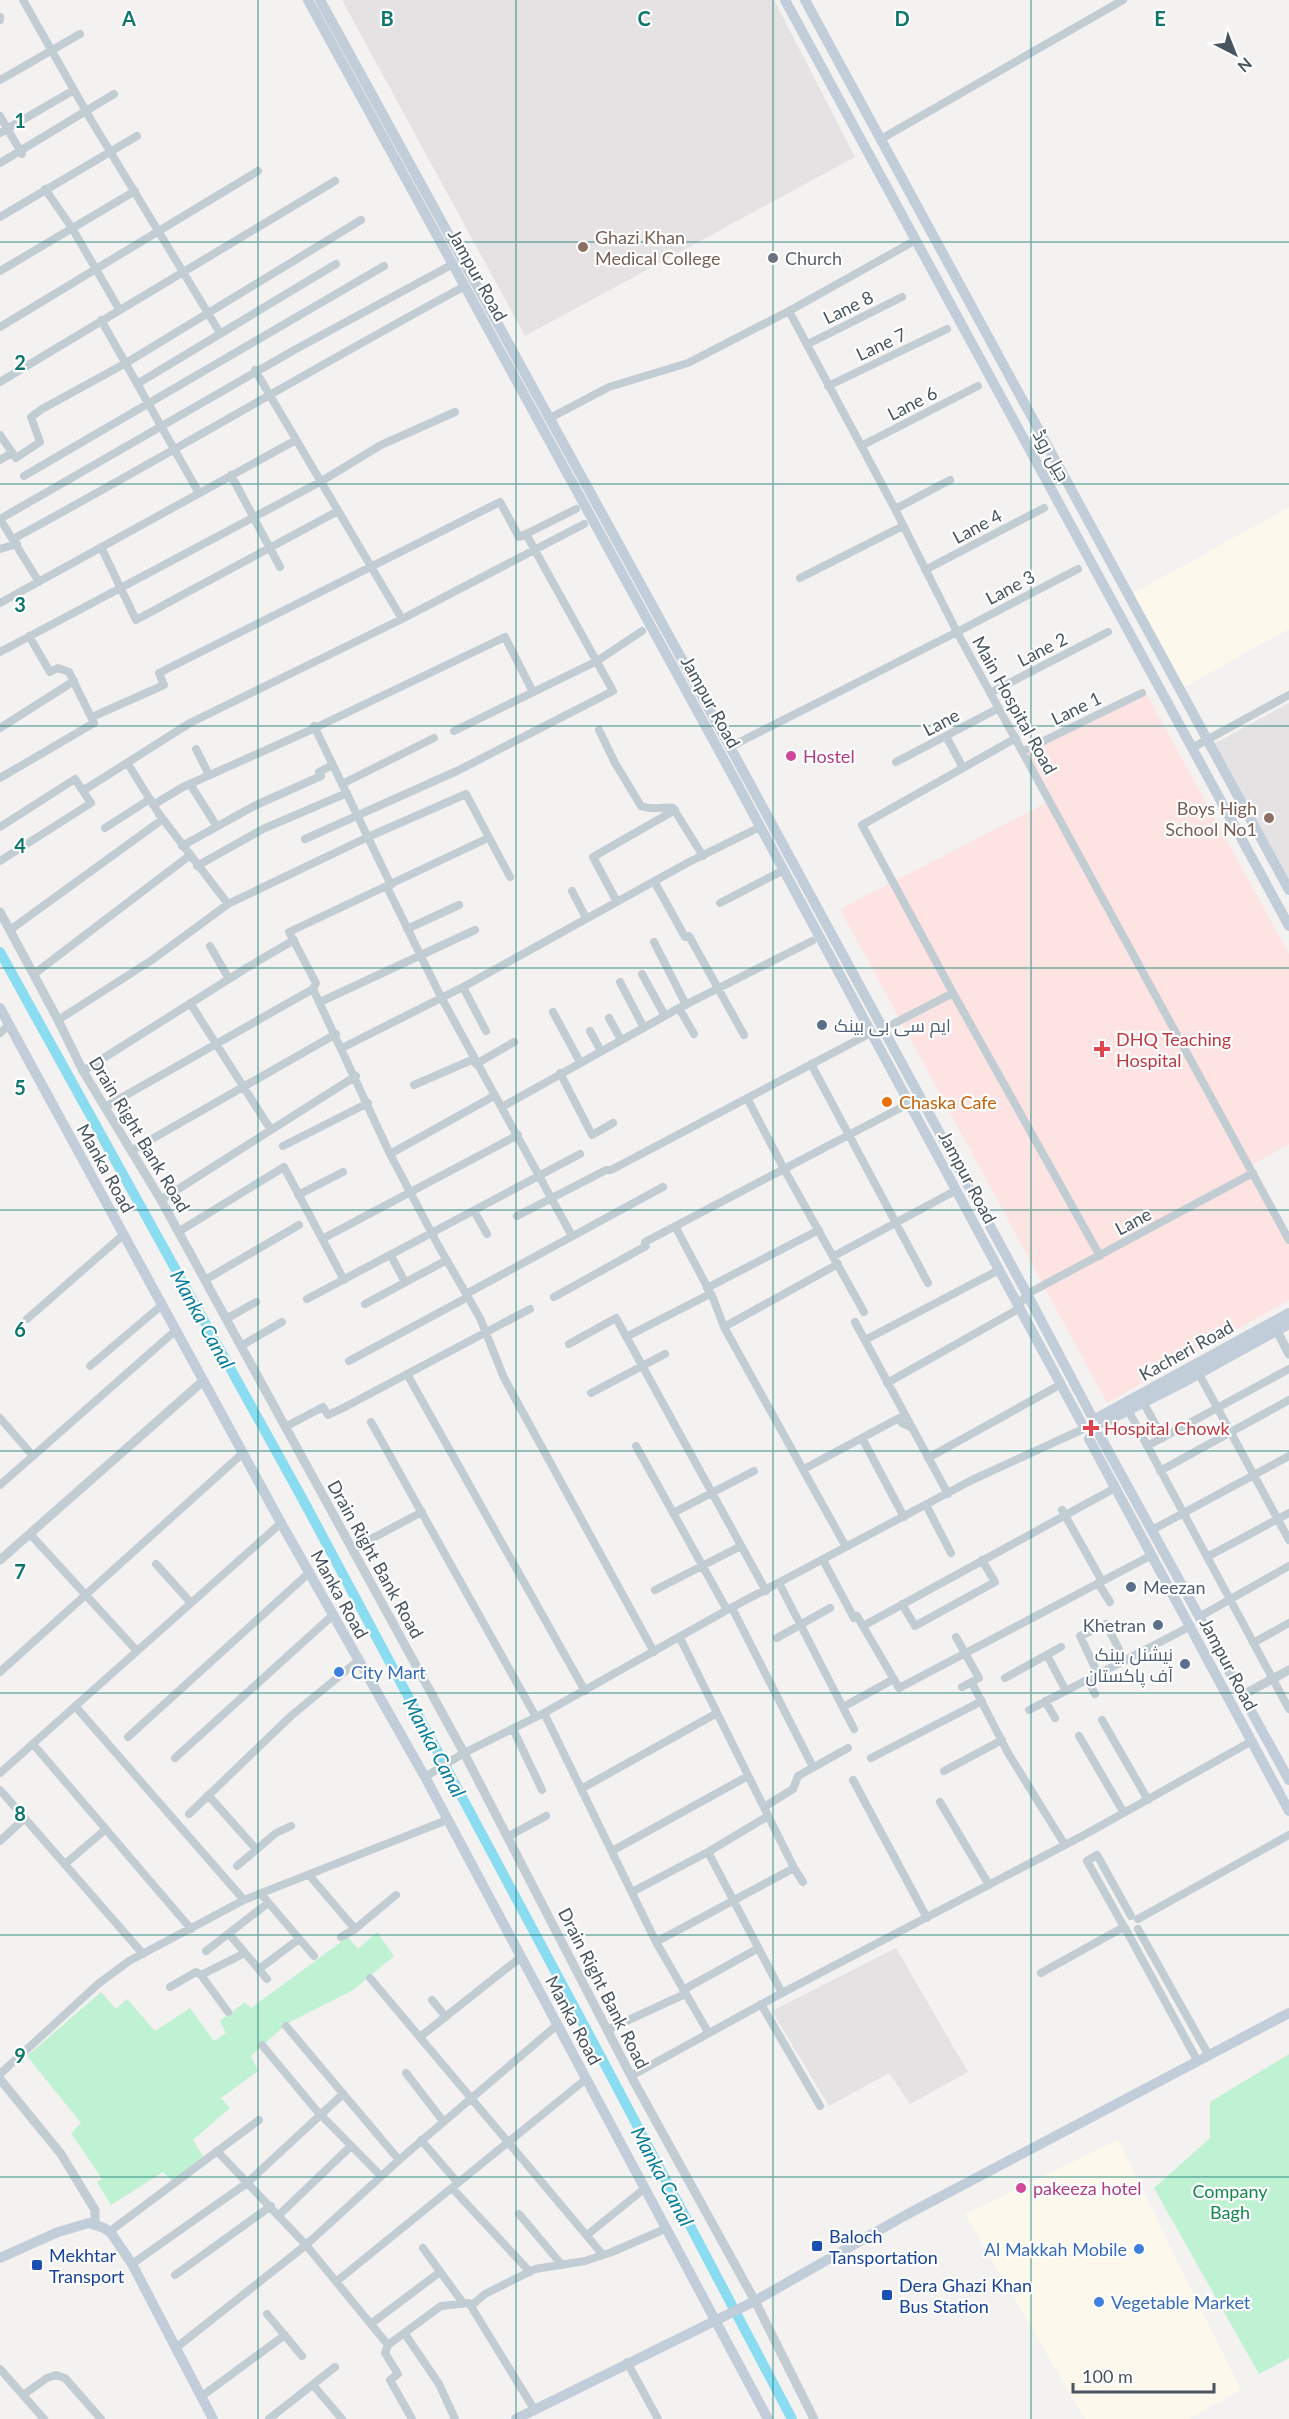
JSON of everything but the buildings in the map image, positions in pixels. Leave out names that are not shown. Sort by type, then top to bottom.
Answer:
[{"type":"main road","name":"Jampur Road","points":[[308,0],[1088,1432],[1115,1488],[1289,1811]]},
{"type":"main road","name":"Jampur Road","points":[[320,0],[1098,1419]]},
{"type":"main road","name":"جیل روڈ","points":[[785,0],[1289,926]]},
{"type":"main road","name":"جیل روڈ","points":[[805,0],[1289,890]]},
{"type":"main road","points":[[827,78],[842,70]]},
{"type":"main road","name":"Manka Road","points":[[0,1008],[175,1331],[424,1777],[768,2419]]},
{"type":"main road","name":"Kacheri Road","points":[[1098,1419],[1289,1313]]},
{"type":"main road","name":"Kacheri Road","points":[[1098,1419],[1128,1410],[1289,1324]]},
{"type":"main road","points":[[1098,1419],[1104,1430],[1088,1432],[1098,1419]]},
{"type":"main road","name":"Jampur Road","points":[[1088,1432],[1152,1530],[1287,1774]]},
{"type":"main road","points":[[516,2419],[627,2362],[755,2301],[904,2216],[1289,2013]]},
{"type":"main road","points":[[0,2258],[58,2232],[89,2223],[109,2232],[132,2264],[213,2419]]},
{"type":"street","points":[[22,0],[220,333]]},
{"type":"street","points":[[881,139],[1123,0]]},
{"type":"street","points":[[0,80],[80,34]]},
{"type":"street","points":[[4,131],[74,90]]},
{"type":"street","points":[[0,163],[22,154],[114,94]]},
{"type":"street","points":[[0,116],[4,131],[22,154]]},
{"type":"street","points":[[0,217],[136,136]]},
{"type":"street","points":[[0,327],[258,171]]},
{"type":"street","points":[[0,382],[335,181]]},
{"type":"street","points":[[46,190],[72,228],[119,309]]},
{"type":"street","points":[[0,271],[135,191]]},
{"type":"street","points":[[0,435],[16,458],[40,442],[31,417],[42,409],[126,363],[361,220]]},
{"type":"street","points":[[550,418],[609,387],[688,363],[789,311],[916,240]]},
{"type":"street","points":[[137,384],[336,264]]},
{"type":"street","points":[[39,582],[0,519],[255,371],[453,264]]},
{"type":"street","points":[[24,476],[384,266]]},
{"type":"street","points":[[0,549],[269,394],[465,286]]},
{"type":"street","name":"Lane 8","points":[[808,344],[902,297]]},
{"type":"street","name":"Main Hospital Road","points":[[789,311],[895,509],[957,632],[1289,1240]]},
{"type":"street","points":[[101,320],[200,493]]},
{"type":"street","name":"Lane 7","points":[[828,386],[947,329]]},
{"type":"street","points":[[255,371],[402,619]]},
{"type":"street","name":"Lane 6","points":[[861,446],[978,386]]},
{"type":"street","points":[[0,652],[320,482],[381,445],[455,412]]},
{"type":"street","points":[[0,603],[296,440]]},
{"type":"street","points":[[0,460],[12,453]]},
{"type":"street","points":[[231,475],[280,567]]},
{"type":"street","points":[[895,509],[950,480]]},
{"type":"street","points":[[92,717],[164,684],[159,673],[500,502],[519,537],[576,509]]},
{"type":"street","name":"Lane 4","points":[[925,570],[1044,508]]},
{"type":"street","points":[[101,547],[136,621],[338,511]]},
{"type":"street","points":[[84,790],[190,723],[402,619],[584,524]]},
{"type":"street","points":[[800,578],[903,526]]},
{"type":"street","points":[[305,839],[459,770],[613,691],[526,534]]},
{"type":"street","name":"Lane 3","points":[[730,747],[1078,569]]},
{"type":"street","points":[[454,730],[597,661],[642,631]]},
{"type":"street","name":"Lane 2","points":[[990,693],[1108,632]]},
{"type":"street","points":[[0,778],[74,732],[94,723],[69,672],[58,668],[50,672],[29,636]]},
{"type":"street","points":[[105,828],[152,802],[505,637],[533,692]]},
{"type":"street","points":[[0,728],[74,681]]},
{"type":"street","name":"Lane 1","points":[[1023,751],[1142,693]]},
{"type":"street","points":[[1192,748],[1289,695]]},
{"type":"street","name":"Lane","points":[[896,762],[999,708]]},
{"type":"street","points":[[315,727],[368,837],[419,956],[572,1236]]},
{"type":"street","points":[[599,730],[615,763],[641,806],[654,809],[665,807],[675,810],[702,856]]},
{"type":"street","points":[[946,736],[963,768]]},
{"type":"street","points":[[342,784],[434,738]]},
{"type":"street","points":[[1016,738],[862,825],[1100,1256]]},
{"type":"street","points":[[196,748],[209,775]]},
{"type":"street","points":[[128,764],[189,856],[228,904]]},
{"type":"street","points":[[182,846],[216,825],[321,777],[319,772],[333,765]]},
{"type":"street","points":[[0,827],[75,779],[92,803],[0,861]]},
{"type":"street","points":[[190,784],[216,825]]},
{"type":"street","points":[[197,866],[263,829],[346,793]]},
{"type":"street","points":[[58,1020],[152,960],[228,904],[368,837],[466,794],[510,877]]},
{"type":"street","points":[[617,902],[593,857],[675,810]]},
{"type":"street","points":[[10,930],[163,819]]},
{"type":"street","points":[[342,1048],[463,987],[654,881],[760,827]]},
{"type":"street","points":[[105,1107],[314,989],[316,983],[289,932],[488,838]]},
{"type":"street","points":[[34,974],[189,856]]},
{"type":"street","points":[[720,903],[783,870]]},
{"type":"street","points":[[654,881],[685,937],[689,936],[744,1035]]},
{"type":"street","points":[[572,891],[586,918]]},
{"type":"street","points":[[406,929],[459,905]]},
{"type":"street","name":"Drain Right Bank Road","points":[[0,912],[83,1071],[161,1200],[464,1754],[631,2076],[755,2301],[814,2419]]},
{"type":"street","points":[[320,1002],[475,930]]},
{"type":"street","points":[[83,1071],[294,940]]},
{"type":"street","points":[[502,1107],[665,1016],[812,941]]},
{"type":"street","points":[[654,942],[694,1034]]},
{"type":"street","points":[[210,946],[229,979]]},
{"type":"street","points":[[642,974],[665,1016]]},
{"type":"street","points":[[620,981],[644,1028]]},
{"type":"street","points":[[463,987],[486,1031]]},
{"type":"street","points":[[314,989],[390,1154],[467,1296],[504,1378],[654,1652]]},
{"type":"street","points":[[893,1024],[953,993]]},
{"type":"street","points":[[190,1003],[271,1130]]},
{"type":"street","points":[[553,1012],[580,1062]]},
{"type":"street","points":[[609,1018],[621,1040]]},
{"type":"street","points":[[0,1033],[9,1025]]},
{"type":"street","points":[[590,1031],[601,1051]]},
{"type":"street","points":[[131,1151],[336,1034]]},
{"type":"street","points":[[517,1216],[606,1170],[611,1170],[865,1036]]},
{"type":"street","points":[[414,1085],[475,1062],[514,1042]]},
{"type":"street","points":[[811,1065],[928,1283]]},
{"type":"street","points":[[561,1073],[592,1135],[613,1123]]},
{"type":"street","points":[[161,1200],[356,1076]]},
{"type":"street","points":[[390,1154],[494,1096]]},
{"type":"street","points":[[747,1098],[864,1312]]},
{"type":"street","points":[[283,1146],[368,1103]]},
{"type":"street","points":[[554,1297],[646,1246],[645,1242],[904,1106]]},
{"type":"street","points":[[322,1239],[518,1135]]},
{"type":"street","points":[[307,1299],[580,1154]]},
{"type":"street","points":[[178,1232],[284,1167],[344,1280]]},
{"type":"street","points":[[298,1195],[343,1172]]},
{"type":"street","name":"Lane","points":[[1028,1294],[1253,1173]]},
{"type":"street","points":[[349,1361],[663,1187]]},
{"type":"street","points":[[724,1327],[895,1222],[951,1193]]},
{"type":"street","points":[[474,1211],[487,1234]]},
{"type":"street","points":[[205,1280],[299,1225]]},
{"type":"street","points":[[675,1226],[709,1291],[724,1327],[846,1547]]},
{"type":"street","points":[[626,1337],[819,1230]]},
{"type":"street","points":[[27,1319],[123,1235]]},
{"type":"street","points":[[391,1256],[405,1282]]},
{"type":"street","points":[[365,1304],[447,1260]]},
{"type":"street","points":[[865,1340],[999,1269]]},
{"type":"street","points":[[887,1383],[1019,1308],[1028,1294]]},
{"type":"street","points":[[226,1319],[256,1302]]},
{"type":"street","points":[[90,1366],[162,1305]]},
{"type":"street","points":[[285,1427],[323,1407],[328,1415],[530,1309]]},
{"type":"street","points":[[569,1344],[616,1318],[766,1590]]},
{"type":"street","points":[[241,1346],[282,1322]]},
{"type":"street","points":[[855,1322],[948,1494]]},
{"type":"street","points":[[0,1485],[175,1331]]},
{"type":"street","points":[[1277,1331],[1289,1354]]},
{"type":"street","points":[[591,1393],[665,1354]]},
{"type":"street","points":[[1147,1446],[1289,1369]]},
{"type":"street","points":[[407,1374],[585,1691]]},
{"type":"street","points":[[1199,1374],[1289,1540]]},
{"type":"street","points":[[0,1560],[203,1381]]},
{"type":"street","points":[[928,1458],[1056,1387]]},
{"type":"street","points":[[1160,1470],[1289,1400]]},
{"type":"street","points":[[1143,1402],[1163,1438]]},
{"type":"street","points":[[1128,1410],[1289,1708]]},
{"type":"street","points":[[0,1418],[33,1456]]},
{"type":"street","points":[[804,1469],[899,1418],[902,1423],[912,1428]]},
{"type":"street","points":[[371,1422],[581,1788],[656,1942],[708,2032]]},
{"type":"street","points":[[424,1777],[585,1691],[730,1609],[972,1480],[1088,1432]]},
{"type":"street","points":[[862,1438],[904,1516]]},
{"type":"street","points":[[636,1446],[730,1609],[813,1767]]},
{"type":"street","points":[[0,1672],[243,1453]]},
{"type":"street","points":[[1152,1530],[1289,1456]]},
{"type":"street","points":[[673,1513],[754,1471]]},
{"type":"street","points":[[863,1626],[1063,1512],[1115,1488]]},
{"type":"street","points":[[926,1505],[951,1553]]},
{"type":"street","points":[[352,1549],[422,1512]]},
{"type":"street","points":[[1063,1512],[1110,1602]]},
{"type":"street","points":[[1207,1557],[1289,1513]]},
{"type":"street","points":[[0,1773],[281,1523]]},
{"type":"street","points":[[30,1534],[137,1651]]},
{"type":"street","points":[[655,1590],[741,1546]]},
{"type":"street","points":[[823,1560],[854,1618],[857,1616],[899,1688],[1152,1555]]},
{"type":"street","points":[[903,1604],[915,1626],[995,1582],[982,1560]]},
{"type":"street","points":[[156,1564],[191,1603]]},
{"type":"street","points":[[1199,1617],[1289,1566]]},
{"type":"street","points":[[128,1737],[310,1572]]},
{"type":"street","points":[[778,1583],[854,1729]]},
{"type":"street","points":[[777,1638],[830,1608]]},
{"type":"street","points":[[175,1758],[333,1615]]},
{"type":"street","points":[[1253,1642],[1289,1623]]},
{"type":"street","points":[[1098,1674],[1080,1636],[1106,1624],[1125,1661]]},
{"type":"street","points":[[1029,1710],[1191,1626]]},
{"type":"street","points":[[956,1637],[979,1678],[963,1687]]},
{"type":"street","points":[[680,1638],[803,1882]]},
{"type":"street","points":[[1005,1678],[1061,1647]]},
{"type":"street","points":[[1047,1655],[1066,1691]]},
{"type":"street","points":[[189,1814],[292,1715],[359,1660]]},
{"type":"street","points":[[1243,1695],[1289,1670]]},
{"type":"street","points":[[843,1707],[894,1679]]},
{"type":"street","points":[[1088,1680],[1095,1694]]},
{"type":"street","points":[[972,1683],[1008,1753],[1065,1845]]},
{"type":"street","points":[[871,1758],[982,1701]]},
{"type":"street","points":[[1046,1701],[1055,1719]]},
{"type":"street","points":[[75,1706],[244,1900]]},
{"type":"street","points":[[581,1788],[717,1713]]},
{"type":"street","points":[[1101,1720],[1148,1800]]},
{"type":"street","points":[[513,1729],[542,1790]]},
{"type":"street","points":[[1079,1736],[1124,1813]]},
{"type":"street","points":[[944,1771],[1002,1740]]},
{"type":"street","points":[[631,2076],[708,2032],[1065,1845],[1252,1741]]},
{"type":"street","points":[[33,1744],[191,1929]]},
{"type":"street","points":[[764,1807],[793,1790],[798,1776],[849,1748]]},
{"type":"street","points":[[612,1851],[748,1776]]},
{"type":"street","points":[[853,1780],[927,1918]]},
{"type":"street","points":[[0,1790],[143,1954]]},
{"type":"street","points":[[208,1795],[256,1849]]},
{"type":"street","points":[[940,1802],[988,1885]]},
{"type":"street","points":[[507,1838],[546,1816]]},
{"type":"street","points":[[632,1892],[708,1852],[768,1816]]},
{"type":"street","points":[[0,1840],[25,1818]]},
{"type":"street","points":[[0,2074],[98,1984],[129,1961],[244,1900],[447,1820]]},
{"type":"street","points":[[237,1866],[276,1833],[291,1826]]},
{"type":"street","points":[[65,1864],[106,1829]]},
{"type":"street","points":[[1124,1927],[1125,1918],[1134,1917],[1289,1835]]},
{"type":"street","points":[[708,1852],[782,1993]]},
{"type":"street","points":[[1197,2060],[1088,1861],[1097,1855],[1134,1917],[1138,1929],[1208,2054]]},
{"type":"street","points":[[656,1942],[795,1868]]},
{"type":"street","points":[[309,1875],[355,1929]]},
{"type":"street","points":[[261,1894],[314,1956]]},
{"type":"street","points":[[341,1937],[355,1929],[396,1895]]},
{"type":"street","points":[[206,1951],[268,1903]]},
{"type":"street","points":[[1124,1927],[1132,1932],[1138,1929]]},
{"type":"street","points":[[1041,1973],[1124,1927]]},
{"type":"street","points":[[229,1934],[267,1979]]},
{"type":"street","points":[[259,1969],[299,1939]]},
{"type":"street","points":[[607,2030],[684,1992],[757,1948]]},
{"type":"street","points":[[201,1975],[245,1953]]},
{"type":"street","points":[[420,2037],[521,1957]]},
{"type":"street","points":[[170,1987],[196,1972],[201,1975],[228,2012]]},
{"type":"street","points":[[370,1978],[603,2255]]},
{"type":"street","points":[[432,2000],[446,2017]]},
{"type":"street","points":[[761,2004],[820,2106]]},
{"type":"street","points":[[177,2348],[306,2245],[421,2140],[557,2025]]},
{"type":"street","points":[[286,2026],[399,2160]]},
{"type":"street","points":[[262,2045],[322,2115],[381,2176]]},
{"type":"street","points":[[406,2073],[443,2121]]},
{"type":"street","points":[[0,2079],[61,2154],[95,2210],[95,2225]]},
{"type":"street","points":[[337,2281],[586,2079]]},
{"type":"street","points":[[132,2264],[247,2183],[343,2094]]},
{"type":"street","points":[[109,2232],[259,2120]]},
{"type":"street","points":[[421,2140],[455,2185],[530,2272]]},
{"type":"street","points":[[279,2215],[351,2146]]},
{"type":"street","points":[[217,2151],[306,2245],[388,2345]]},
{"type":"street","points":[[587,2235],[644,2189]]},
{"type":"street","points":[[175,2275],[271,2206]]},
{"type":"street","points":[[519,2214],[562,2265]]},
{"type":"street","points":[[412,2419],[390,2380],[398,2374],[385,2354],[388,2345],[441,2306],[468,2304],[530,2272],[603,2255],[665,2229]]},
{"type":"street","points":[[423,2248],[468,2304],[534,2409]]},
{"type":"street","points":[[372,2323],[440,2272]]},
{"type":"street","points":[[267,2314],[302,2356]]},
{"type":"street","points":[[405,2334],[439,2384],[455,2419]]},
{"type":"street","points":[[202,2396],[285,2336]]},
{"type":"street","points":[[627,2362],[658,2419]]},
{"type":"street","points":[[269,2419],[335,2367]]},
{"type":"street","points":[[0,2369],[44,2419]]},
{"type":"street","points":[[23,2395],[47,2378],[56,2375],[65,2378],[101,2419]]},
{"type":"street","points":[[313,2385],[342,2419]]},
{"type":"shaded area","name":"Ghazi Khan Medical College","points":[[342,0],[774,0],[855,157],[525,336]]},
{"type":"shaded area","points":[[1289,507],[1289,629],[1184,687],[1132,594]]},
{"type":"shaded area","name":"DHQ Teaching Hospital","points":[[1146,693],[1289,954],[1289,1144],[1249,1167],[1289,1246],[1289,1300],[1107,1403],[840,909],[1048,802],[1023,754]]},
{"type":"shaded area","name":"Boys High School No1","points":[[1289,703],[1289,891],[1210,746]]},
{"type":"shaded area","points":[[896,1948],[968,2072],[910,2104],[889,2073],[829,2106],[772,2011]]},
{"type":"shaded area","name":"Vegetable Market","points":[[1118,2140],[1241,2390],[1189,2419],[1085,2419],[965,2214]]},
{"type":"green space","points":[[377,1932],[394,1956],[353,1990],[288,2023],[251,2056],[258,2071],[221,2098],[230,2108],[193,2140],[203,2156],[174,2183],[163,2172],[111,2205],[97,2182],[102,2179],[71,2133],[81,2123],[27,2056],[101,1992],[116,2009],[127,1999],[155,2031],[190,2008],[214,2041],[226,2033],[220,2021],[245,2002],[251,2008],[348,1937],[358,1949]]},
{"type":"green space","name":"Company Bagh","points":[[1289,2054],[1289,2358],[1259,2374],[1154,2188],[1210,2138],[1210,2102]]},
{"type":"waterway","name":"Manka Canal","points":[[0,952],[302,1498],[792,2419]]},
{"type":"place","name":"Ghazi Khan Medical College","points":[[583,247]]},
{"type":"place","name":"Church","points":[[773,258]]},
{"type":"place","name":"Hostel","points":[[791,756]]},
{"type":"place","name":"Boys High School No1","points":[[1269,818]]},
{"type":"place","name":"ایم سی بی بینک","points":[[822,1025]]},
{"type":"place","name":"DHQ Teaching Hospital","points":[[1102,1049]]},
{"type":"place","name":"Chaska Cafe","points":[[887,1102]]},
{"type":"place","name":"Hospital Chowk","points":[[1091,1428]]},
{"type":"place","name":"Meezan","points":[[1131,1587]]},
{"type":"place","name":"Khetran","points":[[1158,1625]]},
{"type":"place","name":"نیشنل بینک آف پاکستان","points":[[1185,1664]]},
{"type":"place","name":"City Mart","points":[[339,1672]]},
{"type":"place","name":"pakeeza hotel","points":[[1021,2188]]},
{"type":"place","name":"Baloch Tansportation","points":[[817,2246]]},
{"type":"place","name":"Al Makkah Mobile","points":[[1139,2249]]},
{"type":"place","name":"Mekhtar Transport","points":[[37,2265]]},
{"type":"place","name":"Dera Ghazi Khan Bus Station","points":[[887,2295]]},
{"type":"place","name":"Vegetable Market","points":[[1099,2302]]}]
